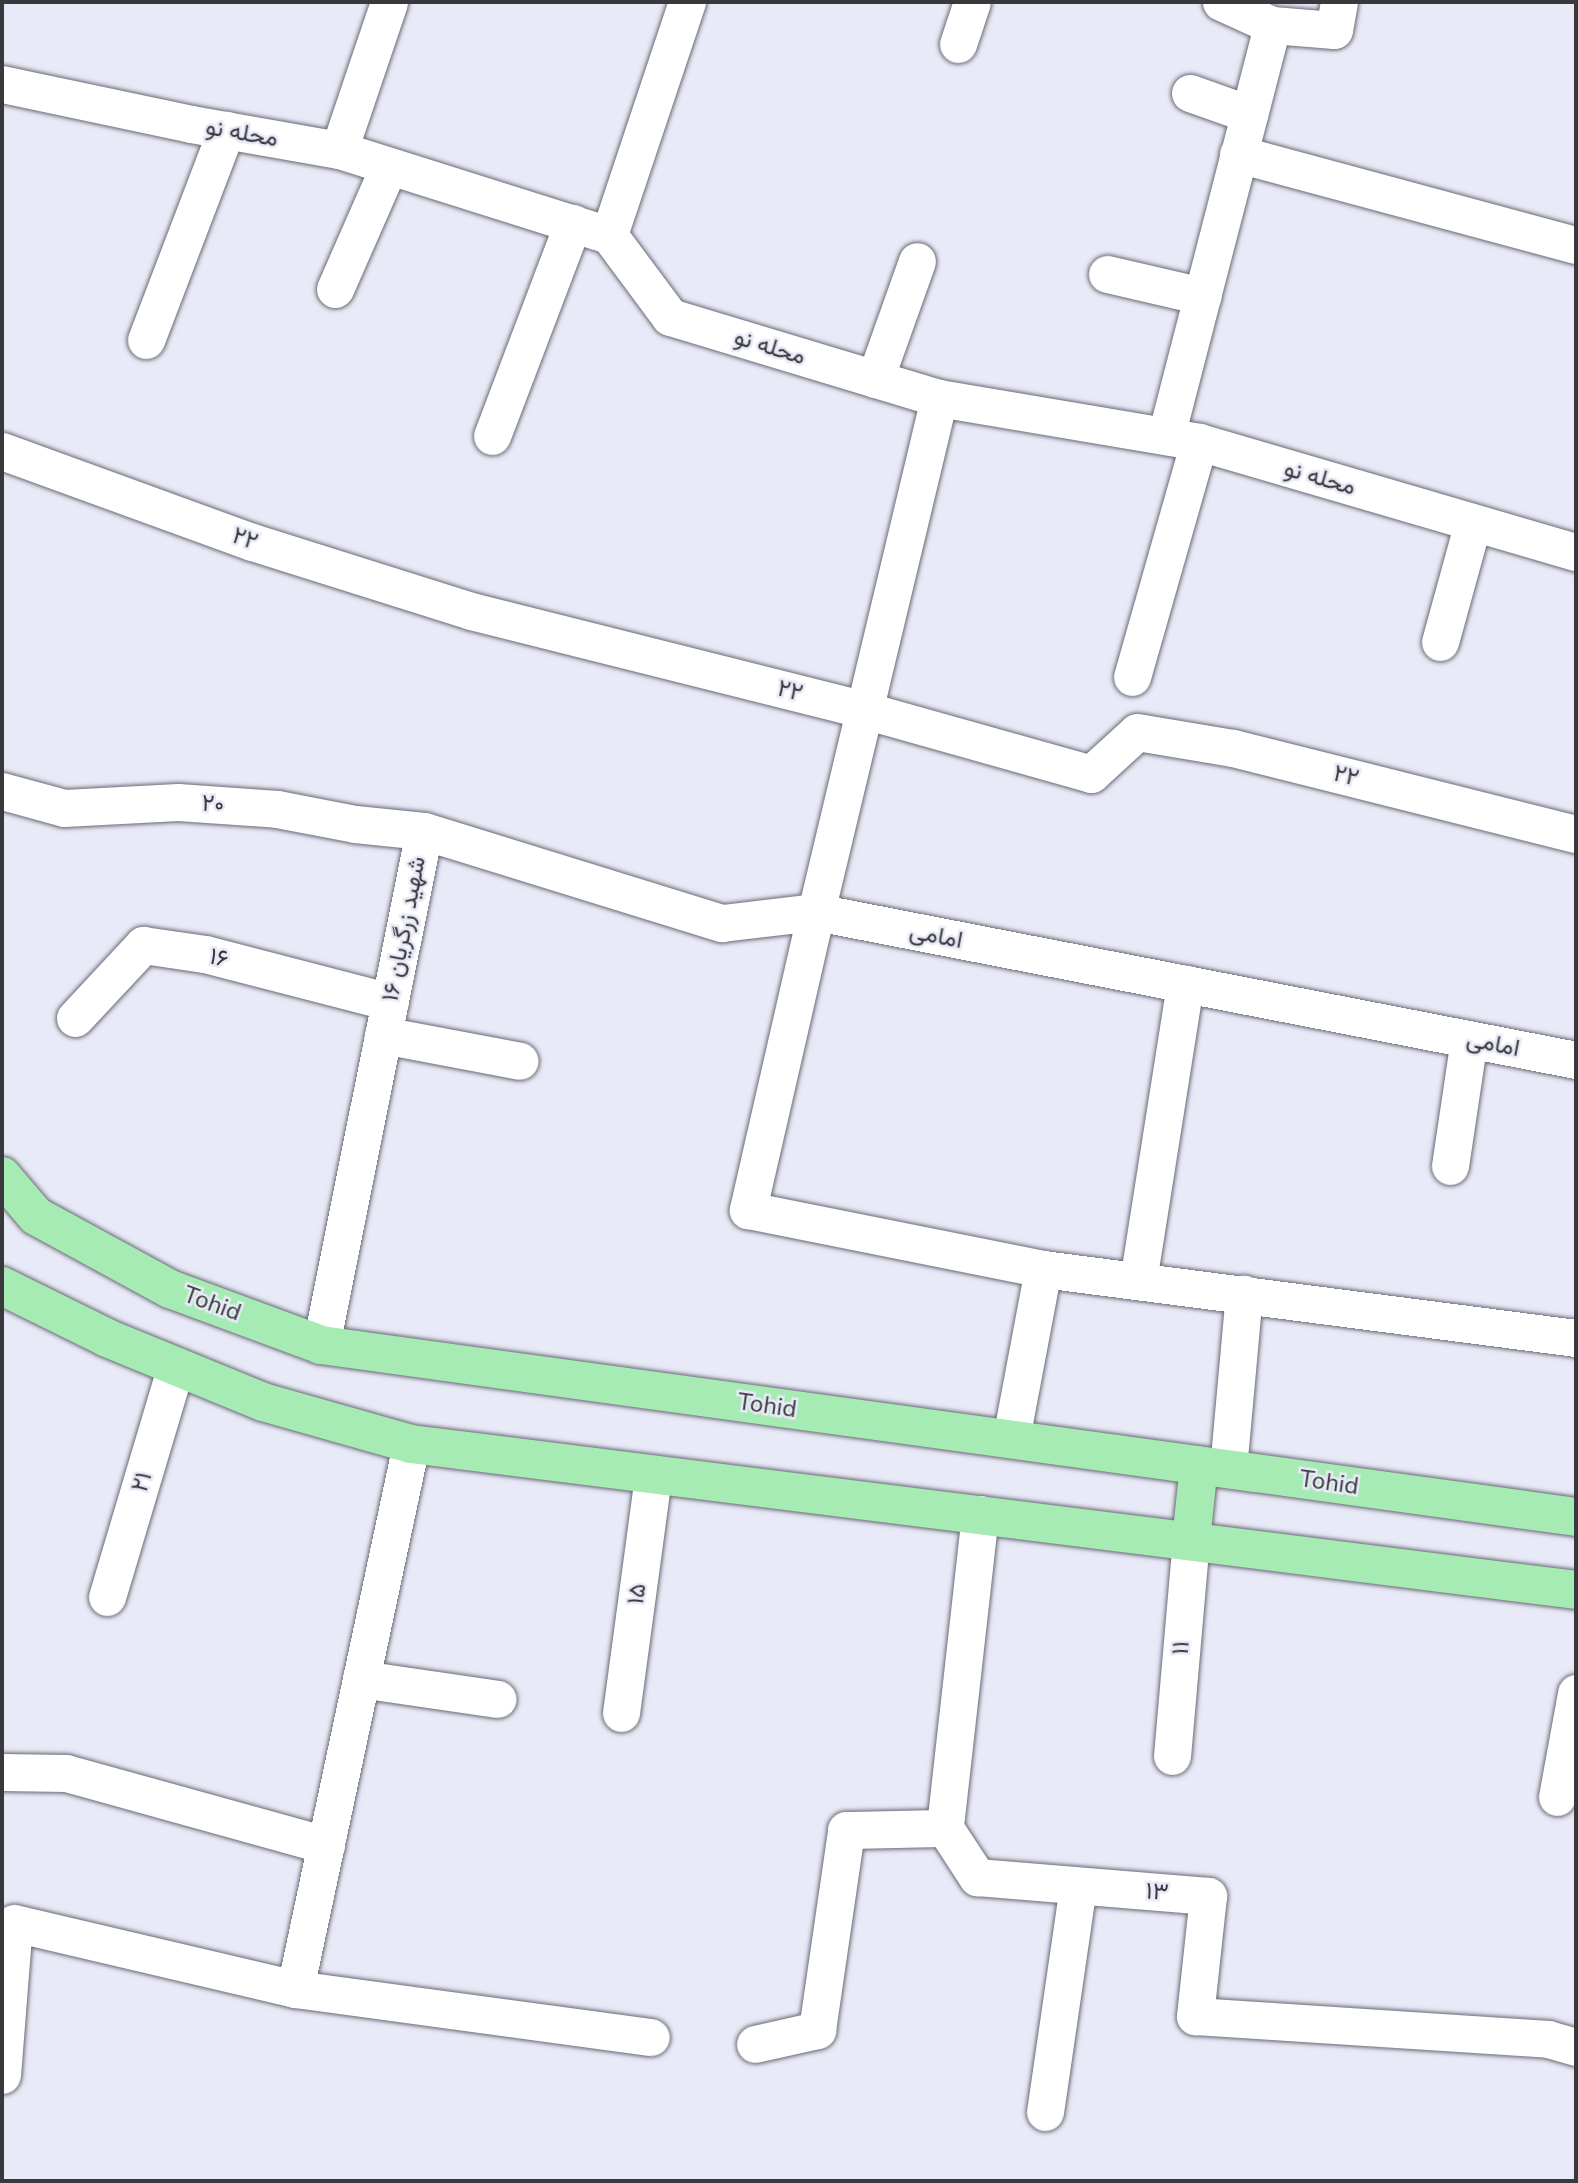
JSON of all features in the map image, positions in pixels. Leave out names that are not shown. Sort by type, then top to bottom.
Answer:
[{"type":"main road","name":"Tohid","points":[[2,1176],[36,1216],[170,1289],[321,1345],[1576,1517]]},
{"type":"main road","points":[[2,1286],[107,1338],[263,1402],[411,1444],[1576,1590]]},
{"type":"main road","points":[[1191,1540],[1213,1467]]},
{"type":"street","points":[[339,150],[389,2]]},
{"type":"street","points":[[609,235],[687,2]]},
{"type":"street","points":[[958,44],[972,2]]},
{"type":"street","points":[[1221,2],[1272,25],[1334,30],[1339,2]]},
{"type":"street","points":[[1132,677],[1182,439],[1202,296],[1272,25]]},
{"type":"street","name":"محله نو","points":[[2,84],[339,150],[609,235],[670,317],[875,379],[939,398],[1182,439],[1576,552]]},
{"type":"street","points":[[1190,93],[1249,114]]},
{"type":"street","points":[[146,340],[226,130]]},
{"type":"street","points":[[1238,154],[1576,245]]},
{"type":"street","points":[[335,289],[389,166]]},
{"type":"street","points":[[492,436],[573,223]]},
{"type":"street","points":[[875,379],[918,261]]},
{"type":"street","points":[[1107,274],[1202,296]]},
{"type":"street","points":[[939,398],[748,1210],[1043,1269],[1576,1338]]},
{"type":"street","name":"۲۲","points":[[2,451],[252,542],[471,611],[864,710],[1091,774],[1137,732],[1233,748],[1576,834]]},
{"type":"street","points":[[1440,642],[1473,523]]},
{"type":"street","name":"۲۰","points":[[2,792],[64,808],[178,802],[277,809],[355,824],[424,831]]},
{"type":"street","name":"۱۶ شهید زرگریان","points":[[321,1345],[424,831],[722,923],[816,912]]},
{"type":"street","name":"امامی","points":[[816,912],[1576,1059]]},
{"type":"street","name":"۱۶","points":[[75,1018],[143,945],[205,954],[386,1018]]},
{"type":"street","points":[[1138,1281],[1185,984]]},
{"type":"street","points":[[386,1018],[520,1061]]},
{"type":"street","points":[[1450,1166],[1469,1039]]},
{"type":"street","points":[[1011,1439],[1043,1269]]},
{"type":"street","points":[[1213,1467],[1244,1294]]},
{"type":"street","name":"۲۱","points":[[107,1597],[176,1366]]},
{"type":"street","points":[[295,1989],[411,1444]]},
{"type":"street","name":"۱۵","points":[[621,1713],[653,1475]]},
{"type":"street","points":[[755,2044],[817,2031],[846,1830],[945,1828],[980,1514]]},
{"type":"street","name":"۱۱","points":[[1172,1756],[1191,1540]]},
{"type":"street","points":[[361,1679],[498,1699]]},
{"type":"street","points":[[1557,1797],[1576,1693]]},
{"type":"street","points":[[2,1772],[66,1773],[326,1845]]},
{"type":"street","name":"۱۳","points":[[945,1828],[977,1877],[1208,1896],[1195,2016],[1548,2039],[1576,2047]]},
{"type":"street","points":[[1045,2112],[1077,1886]]},
{"type":"street","points":[[2,2075],[8,1922],[295,1989],[651,2037]]}]
